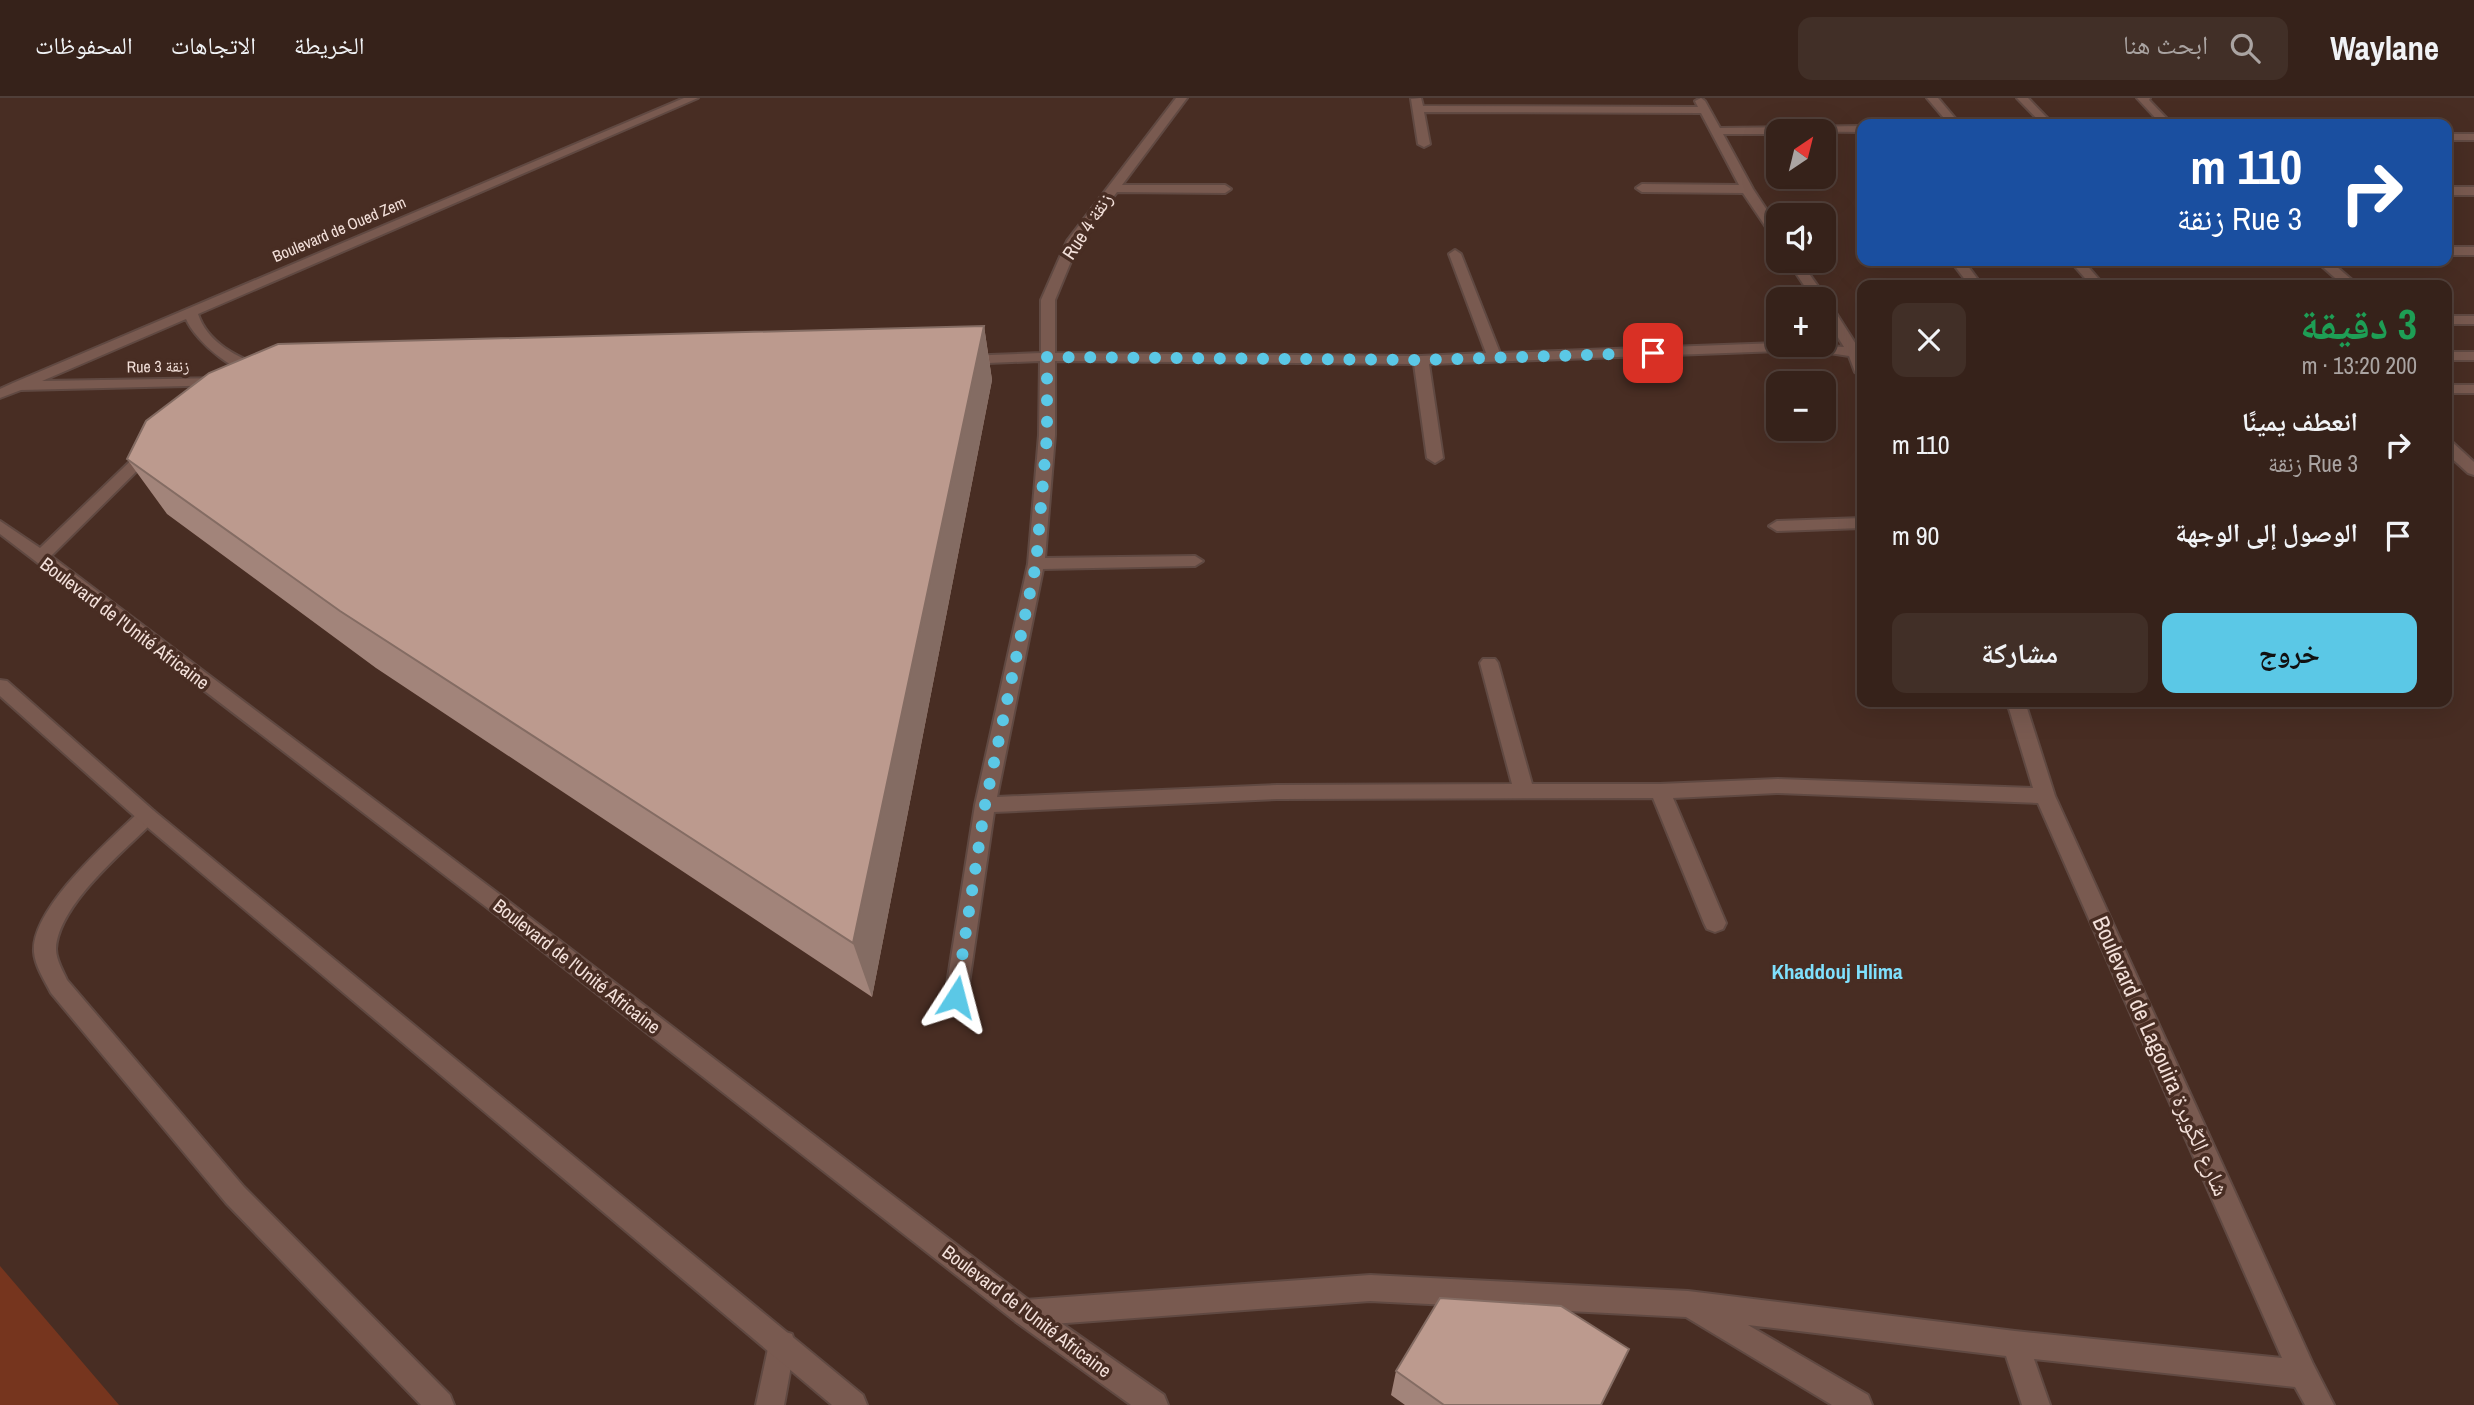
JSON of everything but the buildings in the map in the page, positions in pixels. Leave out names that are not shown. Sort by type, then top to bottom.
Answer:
[{"type":"street","name":"Boulevard de Oued Zem","points":[[0,394],[693,98]]},
{"type":"street","name":"Rue 4 زنقة","points":[[956,997],[985,805],[1036,564],[1047,435],[1048,300],[1073,241],[1182,98]]},
{"type":"street","points":[[1698,98],[1747,189],[1766,218]]},
{"type":"street","points":[[1932,98],[1951,119]]},
{"type":"street","points":[[2022,98],[2043,119]]},
{"type":"street","points":[[2144,100],[2162,119]]},
{"type":"street","points":[[1423,144],[1417,104],[1704,110]]},
{"type":"street","points":[[1717,131],[1857,129]]},
{"type":"street","points":[[2452,137],[2474,137]]},
{"type":"street","points":[[1111,188],[1225,189]]},
{"type":"street","points":[[1642,188],[1747,189]]},
{"type":"street","points":[[2452,191],[2474,191]]},
{"type":"street","points":[[2452,251],[2474,251]]},
{"type":"street","points":[[1455,254],[1495,359]]},
{"type":"street","points":[[1961,266],[1972,280]]},
{"type":"street","points":[[2081,266],[2093,280]]},
{"type":"street","points":[[2328,266],[2345,280]]},
{"type":"street","name":"Rue 3 زنقة","points":[[18,386],[239,387],[270,378],[236,361],[208,341],[198,331],[190,311]]},
{"type":"street","points":[[2452,320],[2474,320]]},
{"type":"street","points":[[1836,324],[1857,353]]},
{"type":"street","points":[[1836,337],[1857,334]]},
{"type":"street","points":[[949,360],[1047,357],[1495,359],[1766,346]]},
{"type":"street","points":[[1836,349],[1857,354]]},
{"type":"street","points":[[2452,356],[2474,356]]},
{"type":"street","points":[[1421,360],[1435,458]]},
{"type":"street","points":[[2452,389],[2474,389]]},
{"type":"street","points":[[39,558],[134,462],[166,436]]},
{"type":"street","points":[[2452,450],[2474,470]]},
{"type":"street","points":[[1777,526],[1857,523]]},
{"type":"street","name":"Boulevard de l'Unité Africaine","points":[[0,526],[492,900],[1025,1313],[1154,1405]]},
{"type":"street","points":[[1036,564],[1195,561]]},
{"type":"street","points":[[1489,663],[1524,792]]},
{"type":"street","points":[[0,686],[147,816],[853,1405]]},
{"type":"street","name":"Boulevard de Lagouira شارع الڭويرة","points":[[2018,707],[2045,796],[2303,1374],[2320,1405]]},
{"type":"street","points":[[985,805],[1277,792],[1660,791],[1777,786],[2045,796]]},
{"type":"street","points":[[1660,791],[1715,923]]},
{"type":"street","points":[[147,816],[70,895],[52,922],[45,952],[59,986],[235,1195],[440,1405]]},
{"type":"street","points":[[1025,1313],[1370,1288],[1688,1304],[2015,1344],[2303,1374]]},
{"type":"street","points":[[1688,1304],[1858,1405]]},
{"type":"street","points":[[770,1405],[782,1344]]},
{"type":"street","points":[[2015,1344],[2036,1405]]},
{"type":"shaded area","points":[[0,1266],[119,1405],[0,1405]]},
{"type":"district","name":"Khaddouj Hlima","points":[[1837,972]]},
{"type":"route","points":[[956,997],[985,805],[1036,564],[1047,435],[1047,357],[1421,360],[1653,353]]}]
